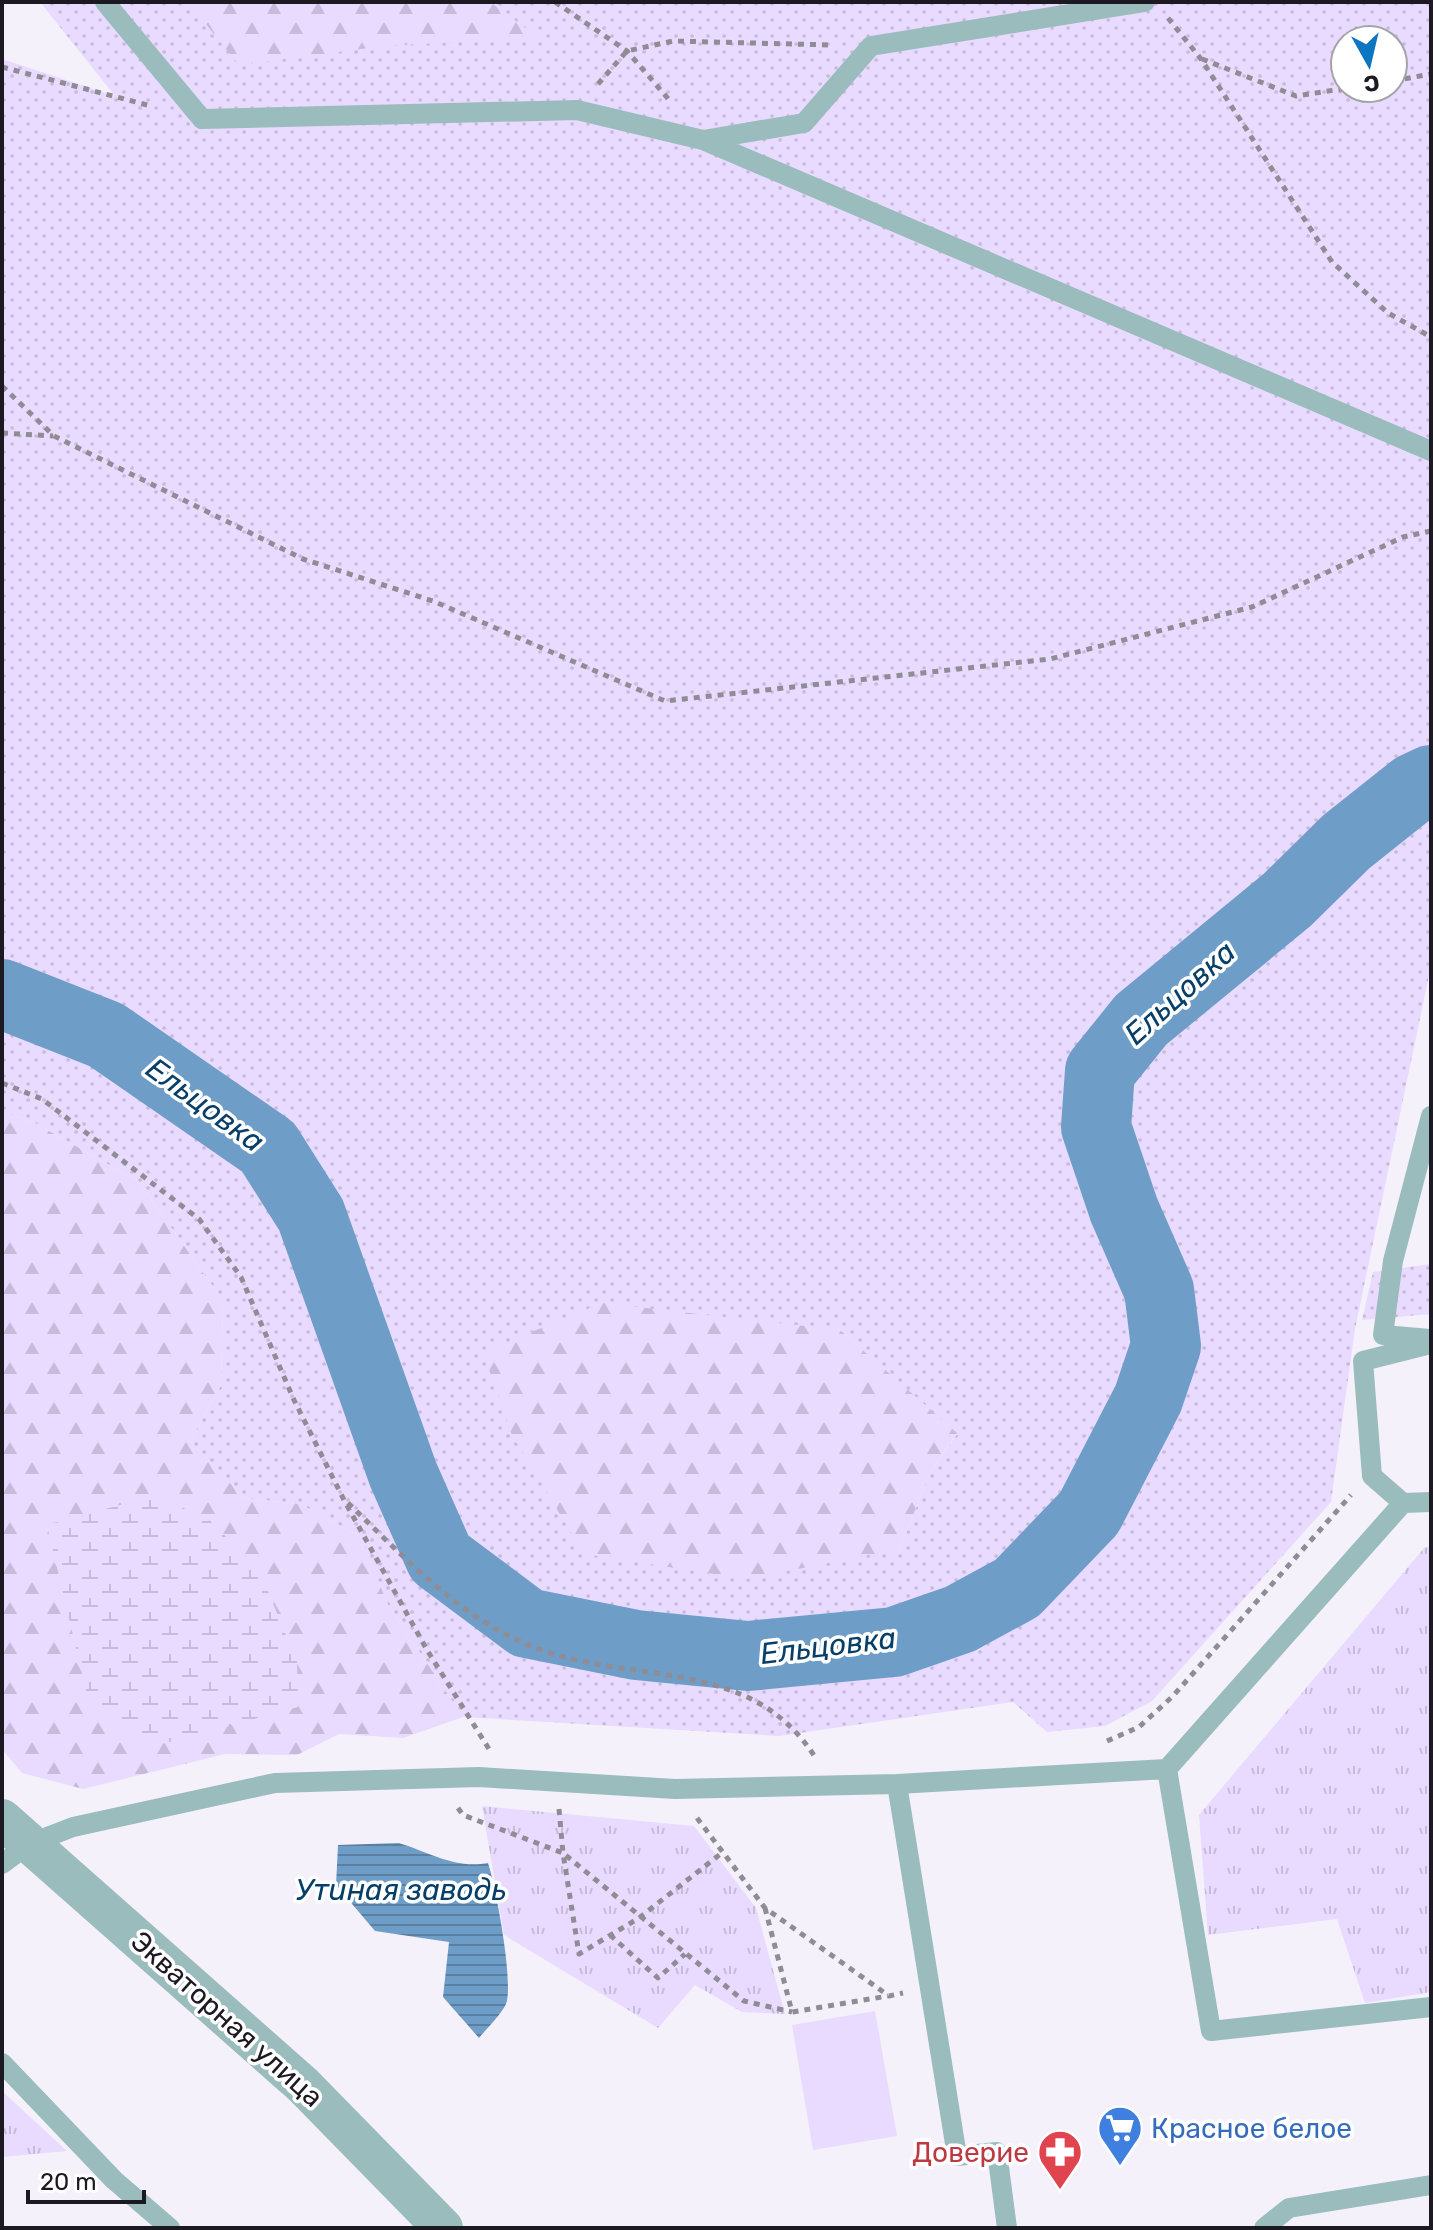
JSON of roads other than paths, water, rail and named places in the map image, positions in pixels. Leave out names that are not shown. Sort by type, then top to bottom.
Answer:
[{"type":"street","name":"Экваторная улица","points":[[11,1842],[303,2085],[443,2228]]},
{"type":"lane","points":[[105,2],[202,119],[577,110],[703,140],[1431,451]]},
{"type":"lane","points":[[703,140],[804,123],[871,46],[1145,2]]},
{"type":"lane","points":[[1431,1116],[1393,1261],[1383,1335],[1431,1342]]},
{"type":"lane","points":[[1431,1342],[1363,1361],[1372,1476],[1403,1503],[1431,1502]]},
{"type":"lane","points":[[11,1842],[275,1783],[436,1779],[557,1781],[675,1789],[897,1784],[1167,1769],[1403,1503]]},
{"type":"lane","points":[[1167,1769],[1211,2031],[1431,2007]]},
{"type":"lane","points":[[897,1784],[957,2156],[997,2152],[1007,2228]]},
{"type":"lane","points":[[2,2063],[114,2180],[170,2228]]},
{"type":"lane","points":[[1264,2228],[1289,2208],[1431,2185]]},
{"type":"water","name":"Утиная заводь","points":[[399,1843],[454,1862],[488,1863],[503,1935],[508,1993],[506,2004],[479,2038],[443,1997],[449,1942],[375,1931],[336,1885],[338,1845]]},
{"type":"waterway","name":"Ельцовка","points":[[2,994],[106,1035],[268,1147],[311,1215],[403,1474],[440,1558],[527,1623],[636,1645],[748,1656],[894,1642],[960,1619],[1017,1588],[1089,1513],[1148,1399],[1166,1346],[1159,1290],[1124,1210],[1096,1127],[1100,1071],[1141,1020],[1287,900],[1346,842],[1414,788],[1431,780]]},
{"type":"place","name":"Красное белое","points":[[1120,2167]]},
{"type":"place","name":"Доверие","points":[[1060,2191]]}]
